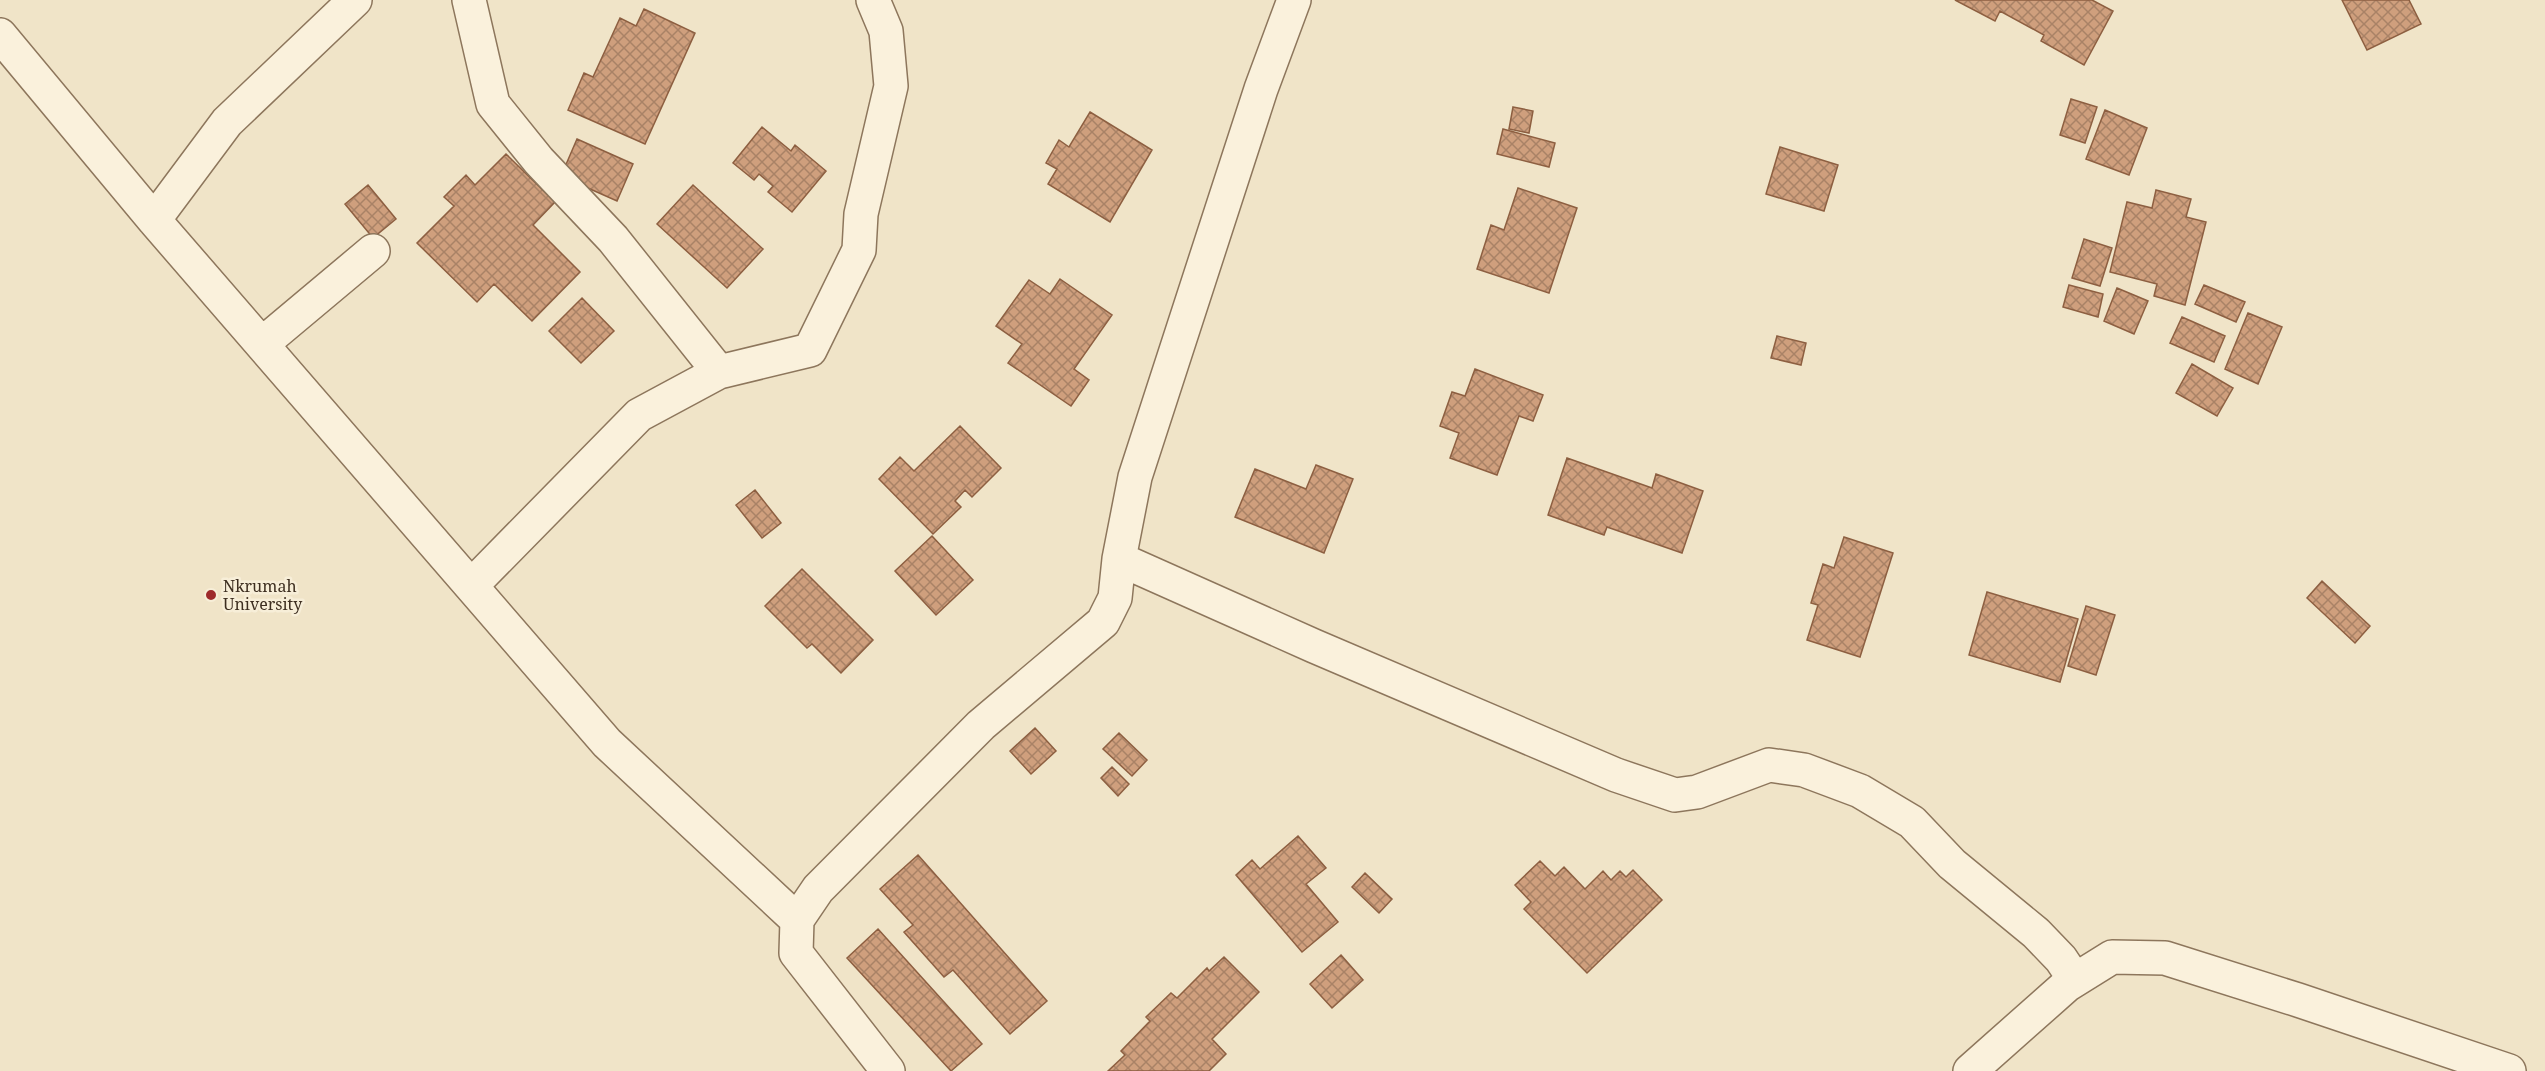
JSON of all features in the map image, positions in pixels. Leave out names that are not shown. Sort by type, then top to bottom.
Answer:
[{"type":"street","points":[[154,220],[227,122],[355,0]]},
{"type":"street","points":[[469,0],[493,104],[539,161],[613,239],[719,372]]},
{"type":"street","points":[[471,586],[639,415],[719,372],[810,350],[859,250],[861,214],[891,86],[886,31],[873,0]]},
{"type":"street","points":[[888,1071],[796,953],[797,920],[818,889],[981,724],[1103,622],[1115,598],[1119,558],[1135,477],[1260,89],[1294,0]]},
{"type":"street","points":[[0,35],[154,220],[607,743],[797,920]]},
{"type":"street","points":[[262,344],[373,250]]},
{"type":"street","points":[[1119,558],[1314,646],[1616,775],[1675,795],[1697,792],[1769,765],[1804,770],[1860,791],[1912,822],[1952,864],[2036,933],[2061,959],[2075,980]]},
{"type":"street","points":[[1970,1071],[2058,993],[2112,957],[2165,958],[2509,1071]]},
{"type":"building","points":[[1955,0],[2092,0],[2113,11],[2084,65],[2041,41],[2044,35],[2000,11],[1995,21]]},
{"type":"building","points":[[2342,0],[2409,0],[2421,24],[2367,50]]},
{"type":"building","points":[[644,9],[695,33],[645,144],[568,110],[584,73],[593,77],[620,18],[636,26]]},
{"type":"building","points":[[2071,99],[2097,107],[2085,143],[2060,135]]},
{"type":"building","points":[[1513,107],[1533,111],[1529,133],[1509,129]]},
{"type":"building","points":[[2105,110],[2147,128],[2129,175],[2086,159]]},
{"type":"building","points":[[1090,112],[1152,150],[1110,222],[1048,184],[1057,169],[1046,163],[1059,140],[1069,147]]},
{"type":"building","points":[[762,127],[791,151],[795,145],[826,171],[792,212],[768,192],[773,186],[759,174],[754,180],[733,163]]},
{"type":"building","points":[[1503,129],[1555,143],[1549,167],[1497,154]]},
{"type":"building","points":[[577,139],[633,164],[617,201],[561,176]]},
{"type":"building","points":[[1780,147],[1838,165],[1824,211],[1766,194]]},
{"type":"building","points":[[506,154],[555,202],[533,225],[580,272],[532,321],[494,284],[477,302],[417,243],[454,206],[444,197],[466,175],[475,185]]},
{"type":"building","points":[[368,185],[396,219],[373,238],[345,204]]},
{"type":"building","points":[[693,185],[763,249],[727,288],[657,224]]},
{"type":"building","points":[[1518,188],[1577,208],[1549,293],[1477,269],[1491,225],[1504,230]]},
{"type":"building","points":[[2156,190],[2191,199],[2186,217],[2206,222],[2185,305],[2154,296],[2157,284],[2110,272],[2127,202],[2152,208]]},
{"type":"building","points":[[2084,239],[2112,248],[2100,286],[2072,278]]},
{"type":"building","points":[[1060,279],[1112,315],[1074,369],[1089,380],[1071,406],[1008,363],[1022,344],[996,326],[1029,280],[1050,294]]},
{"type":"building","points":[[2069,285],[2103,294],[2098,317],[2063,307]]},
{"type":"building","points":[[2204,285],[2245,302],[2236,322],[2195,304]]},
{"type":"building","points":[[2117,288],[2148,301],[2134,334],[2104,321]]},
{"type":"building","points":[[582,298],[614,331],[581,363],[549,331]]},
{"type":"building","points":[[2248,313],[2282,327],[2258,384],[2225,369]]},
{"type":"building","points":[[2182,317],[2225,336],[2214,362],[2170,343]]},
{"type":"building","points":[[1777,336],[1806,343],[1801,365],[1771,358]]},
{"type":"building","points":[[2192,364],[2233,388],[2217,416],[2176,393]]},
{"type":"building","points":[[1475,369],[1543,395],[1533,421],[1519,416],[1497,475],[1450,458],[1459,433],[1440,426],[1452,392],[1465,396]]},
{"type":"building","points":[[960,426],[1001,468],[972,497],[965,490],[955,501],[961,507],[933,534],[879,479],[900,457],[914,471]]},
{"type":"building","points":[[1567,458],[1652,488],[1656,474],[1703,491],[1682,553],[1607,527],[1604,535],[1548,515]]},
{"type":"building","points":[[1316,465],[1353,479],[1324,553],[1235,517],[1255,469],[1306,489]]},
{"type":"building","points":[[755,490],[781,523],[762,538],[736,505]]},
{"type":"building","points":[[932,536],[973,580],[936,615],[895,571]]},
{"type":"building","points":[[1844,537],[1893,553],[1860,657],[1807,640],[1818,605],[1811,603],[1823,564],[1834,568]]},
{"type":"building","points":[[802,569],[873,640],[841,673],[812,644],[807,648],[765,606]]},
{"type":"building","points":[[2322,581],[2370,626],[2355,643],[2307,598]]},
{"type":"building","points":[[1987,592],[2078,619],[2060,682],[1969,655]]},
{"type":"building","points":[[2086,606],[2115,615],[2096,675],[2068,666]]},
{"type":"building","points":[[1035,728],[1056,751],[1031,774],[1010,751]]},
{"type":"building","points":[[1119,733],[1147,760],[1132,776],[1103,749]]},
{"type":"building","points":[[1112,767],[1129,784],[1118,796],[1101,778]]},
{"type":"building","points":[[1298,836],[1326,868],[1306,884],[1338,922],[1302,952],[1236,875],[1252,860],[1260,869]]},
{"type":"building","points":[[918,855],[1047,1001],[1010,1034],[953,970],[944,977],[904,932],[913,925],[880,889]]},
{"type":"building","points":[[1540,861],[1555,876],[1564,867],[1585,889],[1603,871],[1611,880],[1620,871],[1626,877],[1633,870],[1662,900],[1587,973],[1524,909],[1531,902],[1515,885]]},
{"type":"building","points":[[1365,873],[1392,899],[1379,913],[1352,887]]},
{"type":"building","points":[[878,929],[982,1044],[951,1071],[847,958]]},
{"type":"building","points":[[1341,955],[1363,980],[1332,1008],[1310,984]]},
{"type":"building","points":[[1224,957],[1259,992],[1212,1039],[1226,1054],[1209,1071],[1108,1071],[1125,1055],[1121,1051],[1150,1021],[1146,1017],[1171,993],[1177,998],[1207,968],[1209,971]]},
{"type":"place","name":"Nkrumah University","points":[[211,595]]}]
